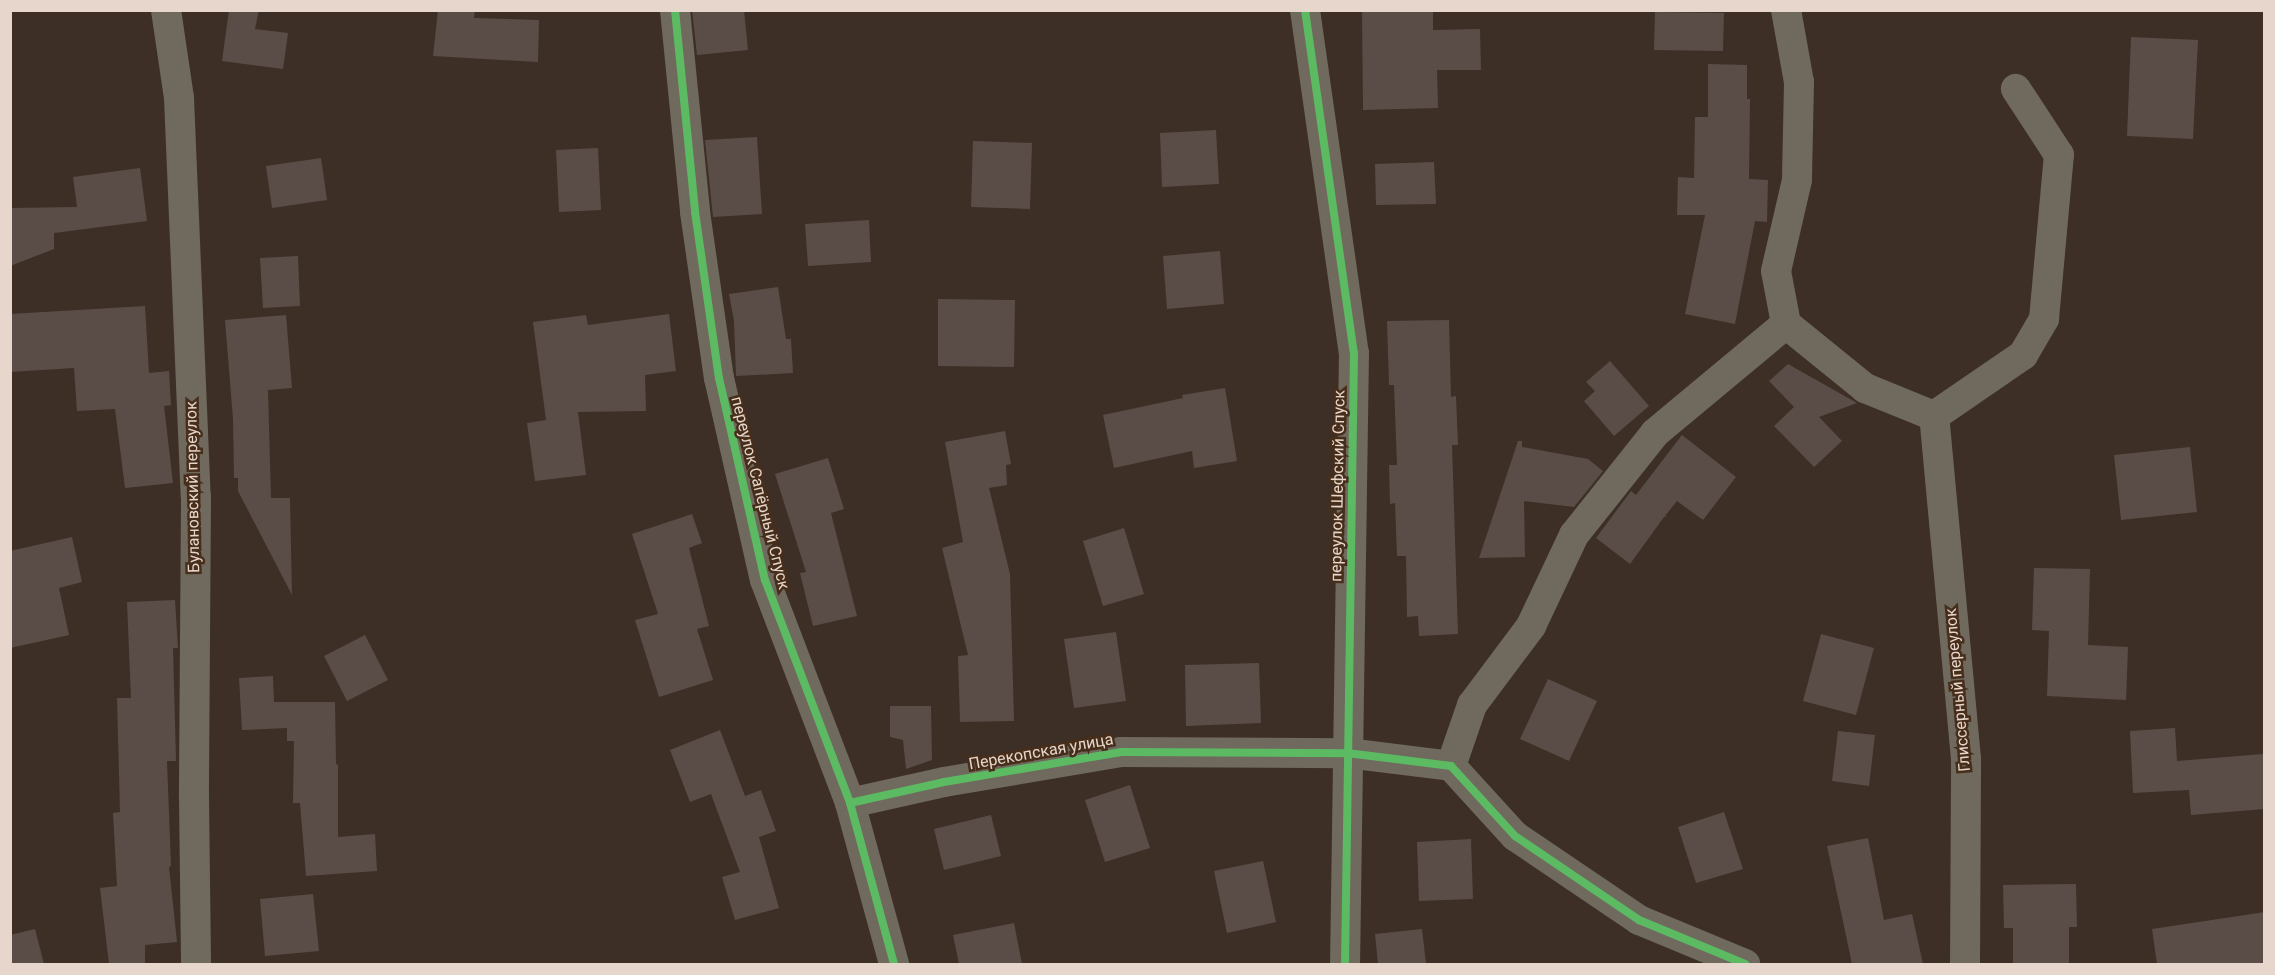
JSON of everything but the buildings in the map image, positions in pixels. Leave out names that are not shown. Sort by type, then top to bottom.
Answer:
[{"type":"street","name":"Булановский переулок","points":[[166,10],[180,98],[196,497],[194,797],[196,964]]},
{"type":"street","name":"переулок Сапёрный Спуск","points":[[675,10],[695,212],[719,378],[765,580],[850,803],[894,964]]},
{"type":"street","name":"переулок Шефский Спуск","points":[[1305,10],[1354,353],[1346,964]]},
{"type":"street","points":[[1786,10],[1799,82],[1797,180],[1776,272],[1785,324],[1865,388],[1934,416],[2023,355],[2044,319],[2058,155],[2016,89]]},
{"type":"street","points":[[1451,765],[1472,705],[1531,626],[1574,535],[1655,433],[1785,324]]},
{"type":"street","name":"Глиссерный переулок","points":[[1934,416],[1966,759],[1965,964]]},
{"type":"street","name":"Перекопская улица","points":[[850,803],[944,782],[1121,752],[1347,753]]},
{"type":"street","points":[[1347,753],[1451,765],[1515,836],[1639,920],[1745,964]]},
{"type":"cycle path","points":[[675,10],[695,212],[719,378],[765,580],[850,803],[894,964]]},
{"type":"cycle path","points":[[1305,10],[1354,353],[1345,964]]},
{"type":"cycle path","points":[[850,803],[944,782],[1121,752],[1347,753],[1451,766],[1515,836],[1639,920],[1745,964]]}]
